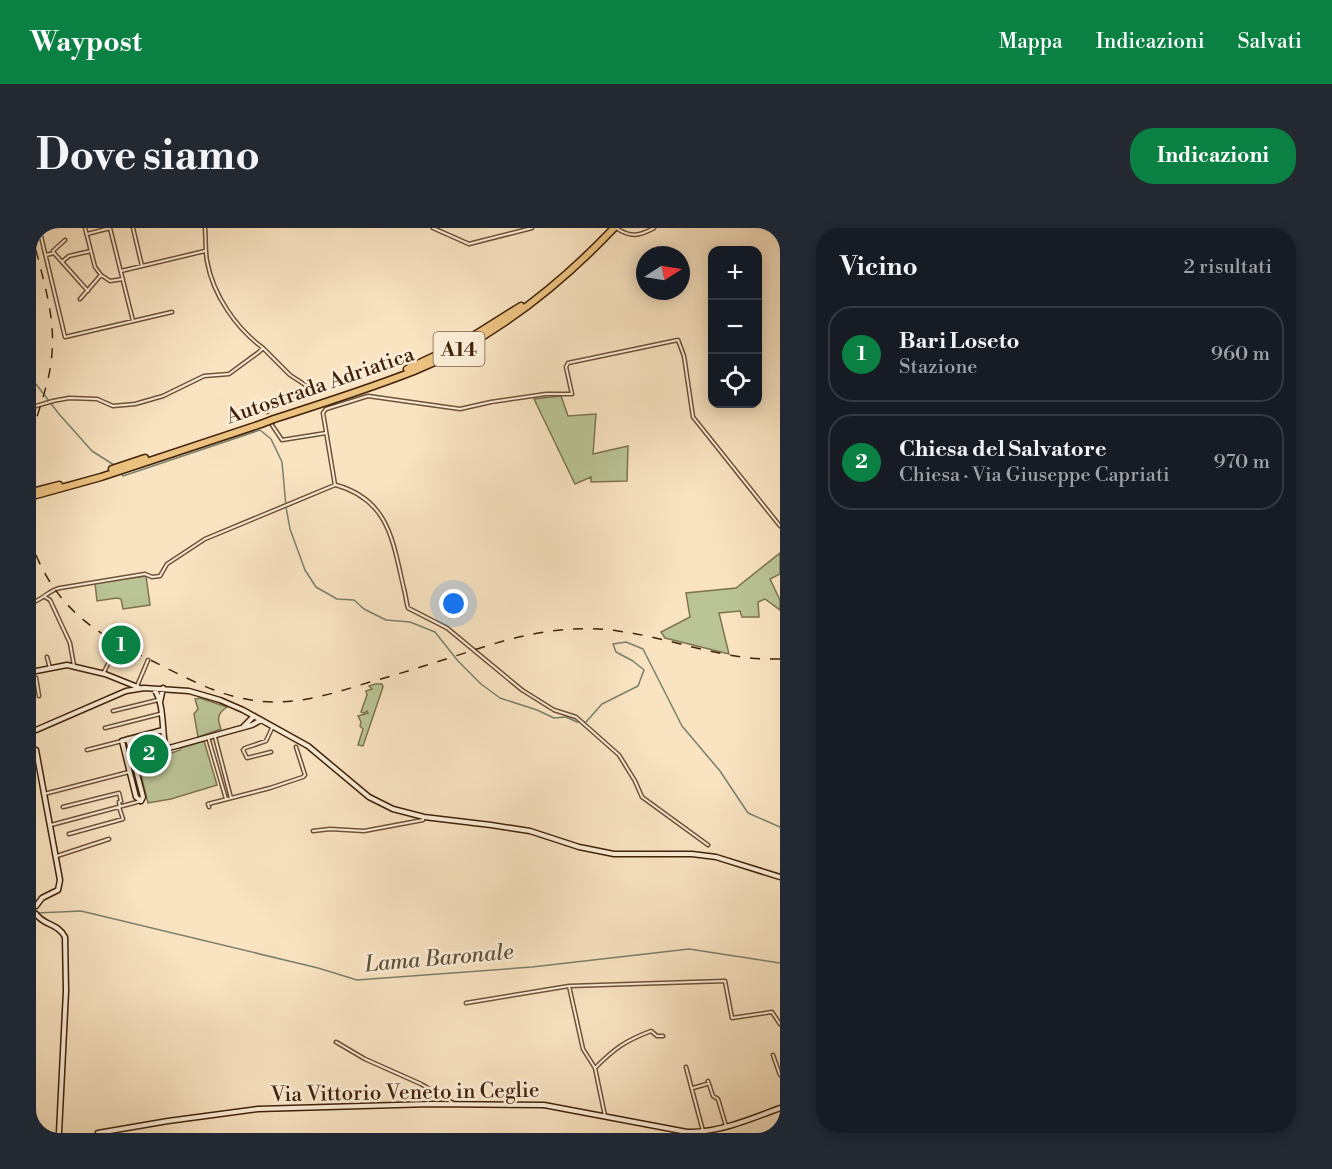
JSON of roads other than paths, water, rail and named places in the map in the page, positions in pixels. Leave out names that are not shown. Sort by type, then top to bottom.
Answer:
[{"type":"highway","name":"Autostrada Adriatica","points":[[272,418],[410,369],[462,343],[500,321],[536,295],[609,228]]},
{"type":"highway","name":"Autostrada Adriatica","points":[[36,493],[101,475],[413,372],[472,343],[512,318],[552,288],[615,228]]},
{"type":"main road","points":[[36,671],[67,665],[103,674],[139,687],[163,691]]},
{"type":"main road","points":[[36,732],[114,695],[139,687]]},
{"type":"main road","points":[[153,688],[160,705],[167,747],[171,748],[262,720]]},
{"type":"main road","points":[[157,693],[171,689],[206,696],[246,711],[316,751],[358,789],[378,803],[393,809],[424,818],[530,831],[579,847],[614,854],[692,854],[716,857],[780,877]]},
{"type":"main road","points":[[160,705],[163,691]]},
{"type":"main road","points":[[246,711],[250,723]]},
{"type":"main road","points":[[250,723],[254,716]]},
{"type":"main road","points":[[36,725],[47,725]]},
{"type":"main road","points":[[128,739],[143,797],[141,801],[136,798],[122,741],[128,739],[163,730]]},
{"type":"main road","points":[[36,750],[57,856],[59,887],[56,892],[42,898],[36,906]]},
{"type":"main road","points":[[36,914],[40,920],[61,930],[65,937],[66,991],[61,1133]]},
{"type":"main road","name":"Via Vittorio Veneto in Ceglie","points":[[98,1133],[258,1109],[455,1105],[544,1105],[684,1132],[726,1126],[780,1108]]},
{"type":"street","points":[[39,228],[65,337],[172,312]]},
{"type":"street","points":[[85,228],[95,267],[100,275],[110,281],[123,279]]},
{"type":"street","points":[[87,234],[110,228],[133,321]]},
{"type":"street","points":[[133,228],[142,266]]},
{"type":"street","points":[[205,228],[205,251],[215,289],[242,329],[290,375],[316,392],[270,406],[267,409],[282,440],[326,433]]},
{"type":"street","points":[[433,228],[469,244],[532,228]]},
{"type":"street","points":[[615,228],[629,235],[639,236],[654,228]]},
{"type":"street","points":[[54,253],[53,251],[64,240]]},
{"type":"street","points":[[62,262],[69,256],[91,251]]},
{"type":"street","points":[[121,271],[205,251]]},
{"type":"street","points":[[46,255],[54,253]]},
{"type":"street","points":[[54,253],[88,291]]},
{"type":"street","points":[[80,299],[100,275]]},
{"type":"street","points":[[335,485],[324,411],[364,397],[460,409],[546,394],[572,394],[566,367],[568,363],[678,340],[684,356],[694,419],[780,526]]},
{"type":"street","points":[[36,406],[53,400],[69,398],[97,399],[113,406],[135,404],[163,396],[201,377],[229,374],[263,348]]},
{"type":"street","points":[[36,601],[45,597],[52,590],[60,588],[142,574],[152,577],[160,576],[167,564],[205,539],[335,485],[366,498],[377,508],[392,538],[408,608],[447,628],[522,690],[554,710],[576,717],[620,755],[642,797],[708,845]]},
{"type":"street","points":[[45,597],[50,600],[70,643],[74,667]]},
{"type":"street","points":[[103,674],[115,650],[126,655],[124,661],[112,657]]},
{"type":"street","points":[[118,659],[121,653]]},
{"type":"street","points":[[47,657],[50,668]]},
{"type":"street","points":[[139,687],[148,660]]},
{"type":"street","points":[[43,670],[44,677]]},
{"type":"street","points":[[36,678],[39,696]]},
{"type":"street","points":[[113,711],[158,700]]},
{"type":"street","points":[[105,728],[161,714]]},
{"type":"street","points":[[271,752],[248,758],[243,750],[266,741],[273,726]]},
{"type":"street","points":[[214,735],[231,798]]},
{"type":"street","points":[[208,737],[226,799]]},
{"type":"street","points":[[87,750],[122,741]]},
{"type":"street","points":[[209,807],[208,804],[303,777],[305,775],[296,747]]},
{"type":"street","points":[[44,794],[130,771]]},
{"type":"street","points":[[63,807],[119,793],[121,801],[119,802],[123,819],[69,834]]},
{"type":"street","points":[[51,825],[141,801]]},
{"type":"street","points":[[313,831],[330,829],[363,831],[424,818]]},
{"type":"street","points":[[57,856],[109,839]]},
{"type":"street","points":[[466,1003],[569,986],[725,981],[732,1017],[772,1012],[780,1024]]},
{"type":"street","points":[[569,986],[583,1049],[595,1068],[605,1116]]},
{"type":"street","points":[[595,1068],[615,1048],[632,1039],[651,1031],[657,1036],[663,1036]]},
{"type":"street","points":[[336,1042],[365,1059],[421,1084],[455,1105]]},
{"type":"street","points":[[773,1056],[780,1075]]},
{"type":"street","points":[[686,1067],[703,1131]]},
{"type":"street","points":[[693,1088],[708,1082],[713,1096],[718,1099],[726,1126]]},
{"type":"waterway","points":[[36,384],[92,451],[114,465]]},
{"type":"waterway","points":[[121,473],[123,476],[260,430],[271,439],[282,462],[290,529],[305,570],[316,587],[337,599],[354,600],[364,609],[386,620],[410,622],[435,632],[458,661],[481,684],[500,698],[554,718],[566,717],[577,722],[586,722],[602,704],[638,686],[644,670],[616,652],[613,644],[626,642],[643,649],[682,726],[720,771],[748,813],[780,827]]},
{"type":"waterway","name":"Lama Baronale","points":[[37,913],[81,911],[318,968],[357,980],[532,967],[689,949],[780,963]]},
{"type":"railway","points":[[36,250],[48,300],[53,339],[48,378],[36,420]]},
{"type":"railway","points":[[36,555],[45,574],[67,605],[95,629],[182,676],[207,687],[246,699],[278,702],[309,699],[403,673],[500,642],[558,630],[603,629],[638,634],[718,653],[759,659],[780,659]]},
{"type":"place","name":"Bari Loseto","points":[[121,645]]},
{"type":"place","name":"Chiesa del Salvatore","points":[[149,754]]}]
